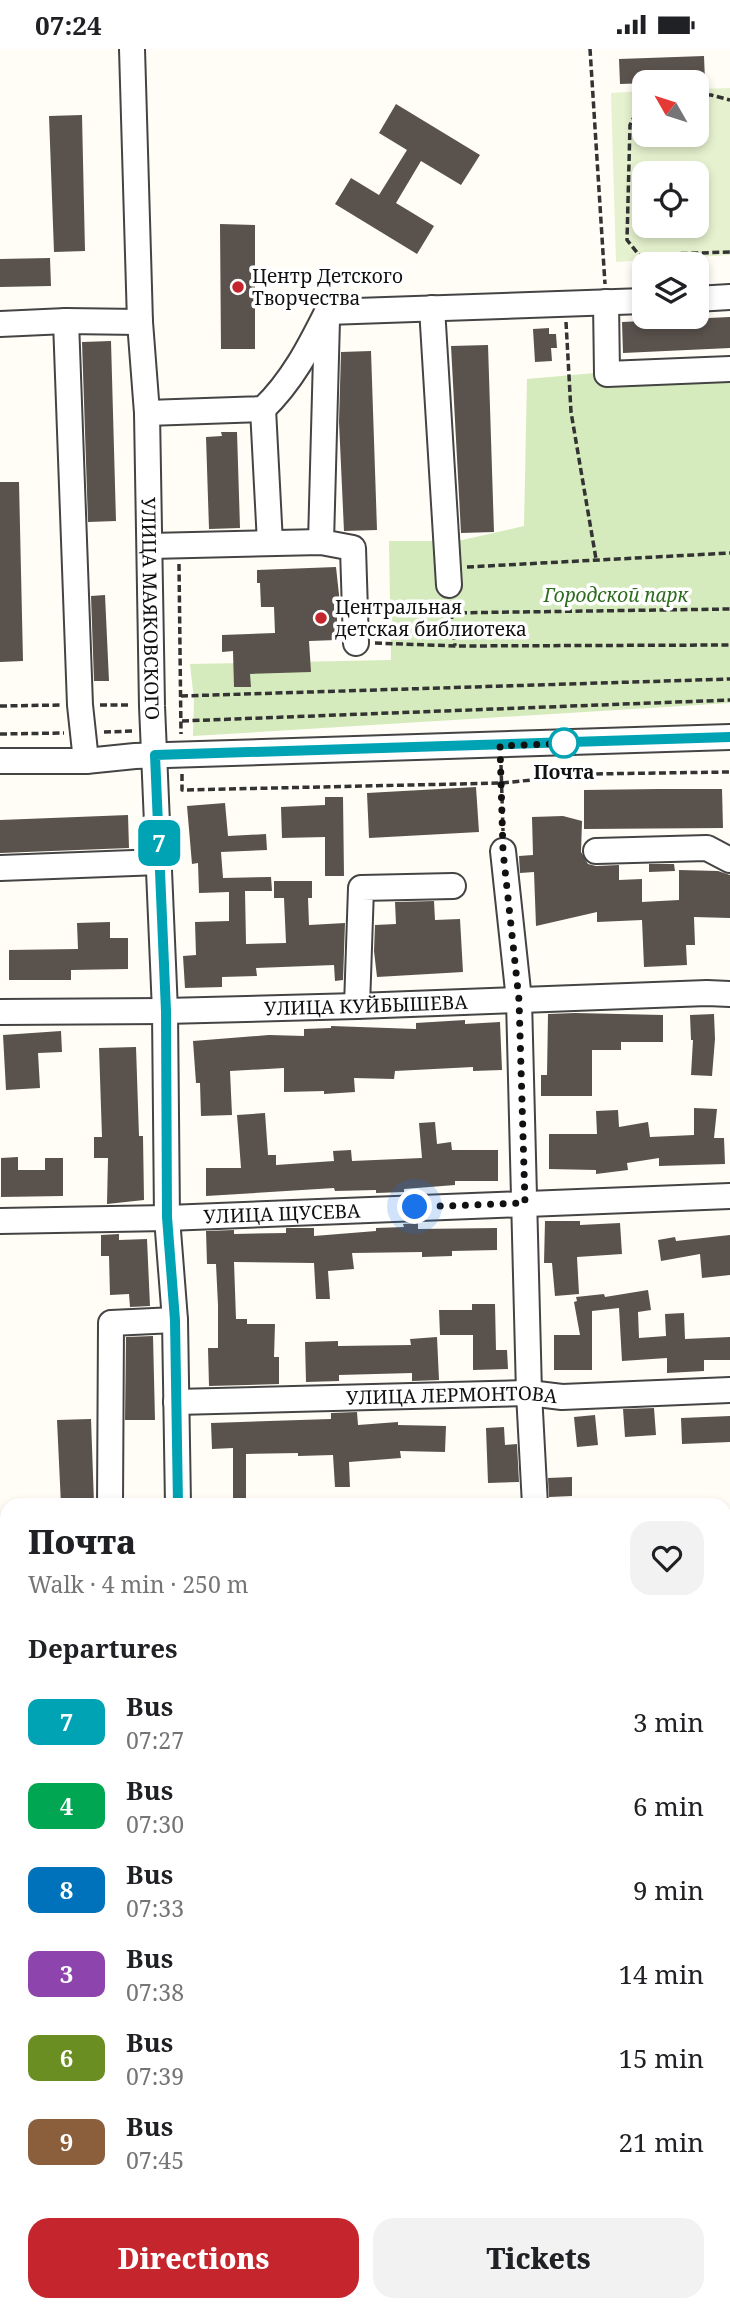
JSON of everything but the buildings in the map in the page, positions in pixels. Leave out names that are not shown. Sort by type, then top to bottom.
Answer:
[{"type":"street","name":"УЛИЦА МАЯКОВСКОГО","points":[[132,49],[140,323],[148,412],[155,755],[166,1011],[167,1217],[175,1320],[178,1498]]},
{"type":"street","points":[[709,298],[730,297]]},
{"type":"street","points":[[327,312],[632,301]]},
{"type":"street","points":[[606,302],[607,374],[730,369]]},
{"type":"street","points":[[432,308],[448,577]]},
{"type":"street","points":[[148,412],[263,409],[282,391],[305,357],[327,312]]},
{"type":"street","points":[[321,542],[327,312]]},
{"type":"street","points":[[66,321],[80,705],[86,761]]},
{"type":"street","points":[[0,324],[66,321],[140,323]]},
{"type":"street","points":[[263,409],[270,543]]},
{"type":"street","points":[[150,545],[179,547],[321,542],[354,548],[356,643]]},
{"type":"street","points":[[0,761],[86,761],[155,755],[730,737]]},
{"type":"street","points":[[596,851],[707,848],[730,860]]},
{"type":"street","points":[[503,851],[519,1000],[529,1392],[535,1498]]},
{"type":"street","points":[[0,868],[160,862]]},
{"type":"street","points":[[357,1006],[361,888],[453,886]]},
{"type":"street","name":"УЛИЦА КУЙБЫШЕВА","points":[[0,1012],[166,1011],[730,994]]},
{"type":"street","name":"УЛИЦА ЩУСЕВА","points":[[0,1221],[730,1196]]},
{"type":"street","points":[[110,1498],[111,1322],[175,1320]]},
{"type":"street","name":"УЛИЦА ЛЕРМОНТОВА","points":[[176,1402],[529,1392],[562,1397],[730,1389]]},
{"type":"path","points":[[590,49],[606,302]]},
{"type":"path","points":[[709,95],[730,100]]},
{"type":"path","points":[[632,121],[627,240],[639,255],[730,252]]},
{"type":"path","points":[[565,304],[571,412],[596,559]]},
{"type":"path","points":[[179,547],[181,736]]},
{"type":"path","points":[[448,577],[596,559],[730,553]]},
{"type":"path","points":[[357,615],[730,609]]},
{"type":"path","points":[[451,612],[455,646]]},
{"type":"path","points":[[356,643],[455,646],[730,646]]},
{"type":"path","points":[[181,696],[730,678]]},
{"type":"path","points":[[182,721],[730,699]]},
{"type":"path","points":[[0,734],[136,730]]},
{"type":"path","points":[[500,746],[503,851]]},
{"type":"path","points":[[181,770],[182,790],[502,783],[590,774],[730,772]]},
{"type":"green space","points":[[730,88],[730,255],[709,256],[709,252],[632,252],[632,261],[616,262],[611,93],[632,92],[632,147],[709,147],[709,89]]},
{"type":"green space","name":"Городской парк","points":[[730,361],[730,703],[193,736],[194,700],[190,664],[391,660],[389,541],[458,541],[524,526],[527,379]]},
{"type":"bus line","name":"7","points":[[178,1498],[175,1320],[167,1217],[166,1011],[155,755],[730,737]]},
{"type":"place","name":"Центр Детского Творчества","points":[[238,287]]},
{"type":"place","name":"Центральная детская библиотека","points":[[321,618]]},
{"type":"place","name":"Почта","points":[[564,743]]},
{"type":"route","points":[[415,1207],[525,1203],[519,1000],[503,851],[500,746],[577,743],[564,743]]}]
